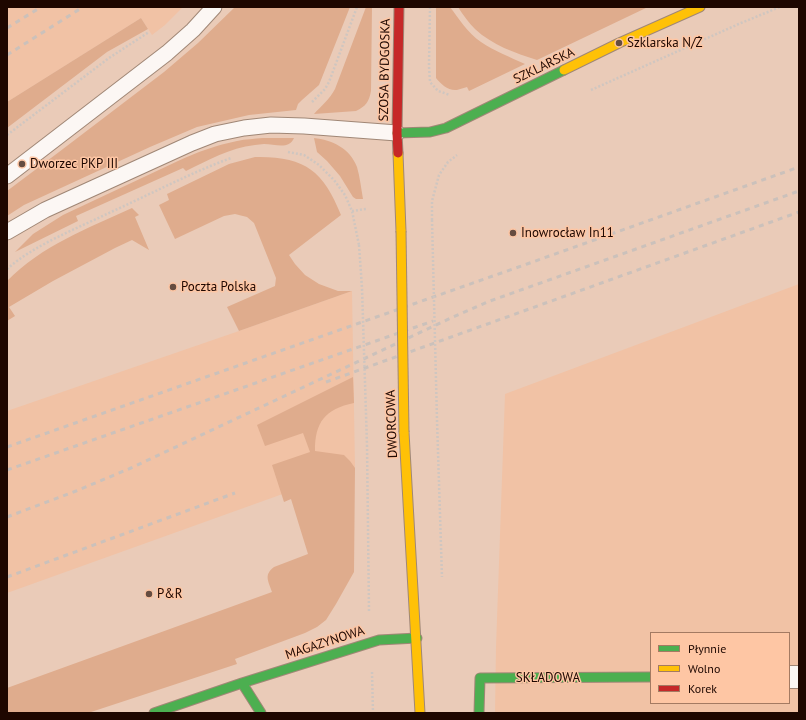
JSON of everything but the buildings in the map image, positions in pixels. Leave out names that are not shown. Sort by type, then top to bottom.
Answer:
[{"type":"street","name":"SZOSA BYDGOSKA","points":[[397,133],[398,7]]},
{"type":"street","name":"SZKLARSKA","points":[[397,133],[430,132],[446,128],[619,43],[700,7]]},
{"type":"street","name":"DWORCOWA","points":[[397,133],[401,231],[404,432],[420,713]]},
{"type":"street","name":"MAGAZYNOWA","points":[[154,713],[242,683],[379,640],[416,638]]},
{"type":"street","name":"SKŁADOWA","points":[[479,713],[480,678],[650,677]]},
{"type":"street","points":[[242,683],[261,713]]},
{"type":"lane","points":[[7,176],[168,53],[193,30],[214,7]]},
{"type":"lane","points":[[7,232],[45,210],[215,134],[244,128],[271,125],[397,133]]},
{"type":"path","points":[[308,107],[325,89],[329,82],[357,7]]},
{"type":"path","points":[[430,7],[430,82],[438,91],[452,95]]},
{"type":"path","points":[[586,93],[780,7]]},
{"type":"path","points":[[7,135],[109,58],[149,32]]},
{"type":"path","points":[[282,150],[304,155],[319,165],[334,180],[345,196],[352,211],[359,245],[362,288],[367,445],[369,611]]},
{"type":"path","points":[[443,584],[437,420],[432,201],[439,175],[448,162],[459,153]]},
{"type":"path","points":[[7,269],[16,261],[54,239],[233,157]]},
{"type":"path","points":[[352,211],[366,209]]},
{"type":"path","points":[[372,671],[373,713]]},
{"type":"shaded area","points":[[7,7],[183,7],[165,25],[152,35],[141,18],[7,102]]},
{"type":"shaded area","points":[[235,7],[350,7],[319,85],[298,104],[296,110],[249,115],[197,127],[24,205],[7,216],[7,191],[164,72],[198,43]]},
{"type":"shaded area","points":[[366,7],[372,7],[371,91],[368,101],[356,111],[314,114],[335,89]]},
{"type":"shaded area","points":[[436,7],[450,7],[460,21],[481,42],[525,64],[469,91],[467,87],[454,90],[445,87],[436,78]]},
{"type":"shaded area","points":[[458,7],[648,7],[537,60],[512,51],[489,40],[473,27]]},
{"type":"shaded area","points":[[141,18],[148,29],[107,52],[7,128],[7,102]]},
{"type":"shaded area","points":[[294,138],[292,142],[285,145],[264,144],[236,149],[219,155],[186,171],[183,168],[76,216],[78,221],[15,252],[33,234],[63,215],[178,161],[200,152],[240,140]]},
{"type":"shaded area","points":[[314,138],[334,143],[350,155],[357,167],[363,199],[356,199],[353,197],[340,176],[317,152]]},
{"type":"shaded area","points":[[255,157],[287,159],[299,163],[310,169],[327,187],[341,215],[289,255],[305,275],[319,284],[338,291],[352,291],[239,331],[227,307],[275,286],[276,278],[254,223],[247,217],[235,214],[224,216],[175,239],[159,205],[169,200],[167,194],[229,164]]},
{"type":"shaded area","points":[[132,208],[139,215],[135,217],[149,250],[132,240],[115,248],[53,281],[9,307],[15,316],[7,321],[7,281],[20,269],[50,248],[66,239]]},
{"type":"shaded area","points":[[799,284],[799,713],[495,713],[505,394]]},
{"type":"shaded area","points":[[352,291],[355,468],[7,593],[7,411]]},
{"type":"shaded area","points":[[353,377],[354,403],[329,413],[320,425],[315,441],[315,451],[344,455],[355,468],[354,572],[326,620],[317,627],[305,633],[235,659],[237,664],[88,713],[7,713],[7,688],[272,592],[268,582],[268,576],[271,570],[274,567],[308,554],[291,499],[284,502],[272,465],[310,452],[303,433],[265,446],[257,425]]},
{"type":"railway","points":[[7,28],[41,7]]},
{"type":"railway","points":[[7,55],[83,7]]},
{"type":"railway","points":[[7,447],[799,167]]},
{"type":"railway","points":[[7,517],[131,468],[490,301],[799,191]]},
{"type":"railway","points":[[326,382],[799,212]]},
{"type":"railway","points":[[7,470],[433,321]]},
{"type":"railway","points":[[7,577],[235,493]]},
{"type":"traffic: fast","points":[[397,133],[430,132],[446,128],[564,70]]},
{"type":"traffic: fast","points":[[242,683],[379,640],[417,638]]},
{"type":"traffic: fast","points":[[479,713],[480,678],[650,677]]},
{"type":"traffic: fast","points":[[154,713],[242,683],[261,713]]},
{"type":"traffic: slow","points":[[564,70],[619,43],[700,7]]},
{"type":"traffic: slow","points":[[398,153],[401,231]]},
{"type":"traffic: slow","points":[[401,231],[404,432]]},
{"type":"traffic: slow","points":[[404,432],[420,713]]},
{"type":"traffic: jam","points":[[398,153],[399,7]]},
{"type":"place","name":"Szklarska N/Ż","points":[[619,43]]},
{"type":"place","name":"Dworzec PKP III","points":[[22,164]]},
{"type":"place","name":"Inowrocław In11","points":[[513,233]]},
{"type":"place","name":"Poczta Polska","points":[[173,287]]},
{"type":"place","name":"P&R","points":[[149,594]]}]
